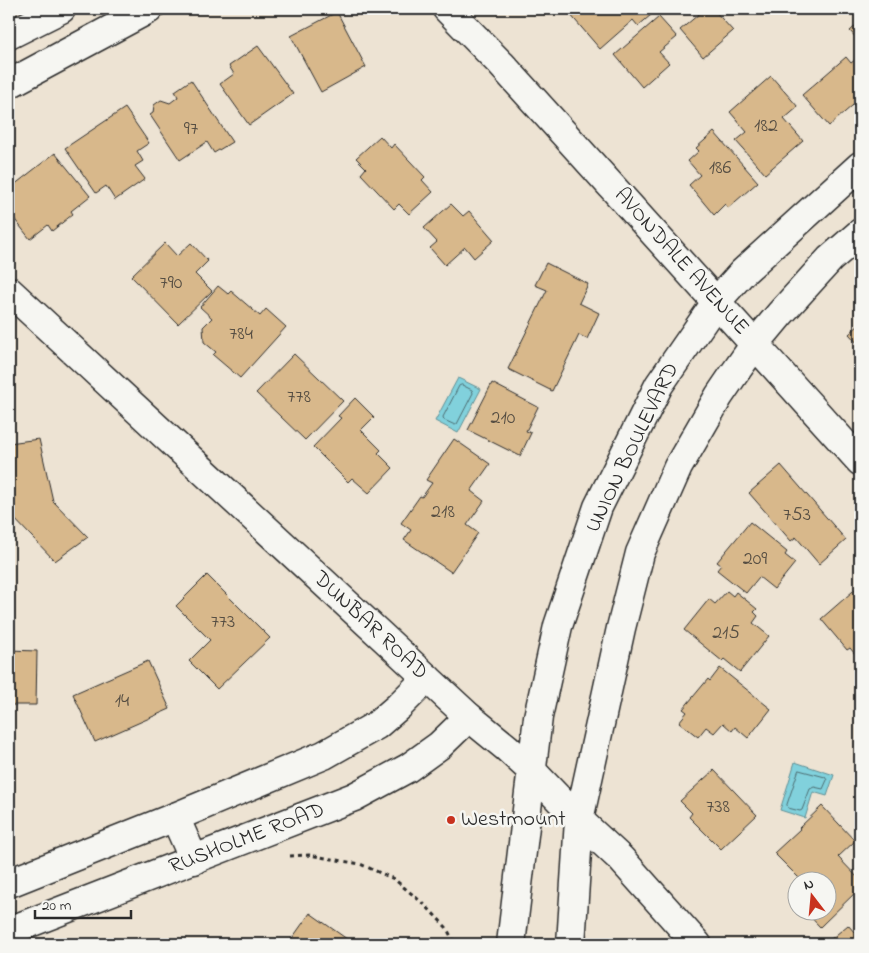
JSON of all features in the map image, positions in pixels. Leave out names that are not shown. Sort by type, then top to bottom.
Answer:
[{"type":"street","points":[[9,35],[61,9]]},
{"type":"street","points":[[9,84],[149,9]]},
{"type":"street","name":"AVONDALE AVENUE","points":[[447,9],[501,64],[860,461]]},
{"type":"street","name":"UNION BOULEVARD","points":[[511,944],[538,717],[558,626],[598,507],[659,385],[717,301],[742,273],[860,166]]},
{"type":"street","points":[[571,944],[579,820],[621,628],[640,553],[678,466],[718,396],[755,344],[780,314],[830,259],[860,233]]},
{"type":"street","name":"DUNBAR ROAD","points":[[9,291],[469,717],[531,770],[579,820],[621,859],[697,944]]},
{"type":"street","name":"RUSHOLME ROAD","points":[[9,883],[176,817],[324,755],[377,725],[427,678]]},
{"type":"street","name":"RUSHOLME ROAD","points":[[9,931],[362,793],[408,768],[440,746],[469,717]]},
{"type":"street","points":[[176,817],[194,860]]},
{"type":"path","points":[[281,857],[309,855],[360,864],[394,879],[446,927],[455,944]]},
{"type":"water","points":[[458,378],[481,389],[458,433],[435,421]]},
{"type":"water","points":[[795,762],[834,775],[827,796],[813,792],[805,818],[780,810]]},
{"type":"building","points":[[575,9],[658,9],[638,26],[633,20],[600,49],[569,13]]},
{"type":"building","points":[[705,9],[713,9],[733,31],[703,57],[680,30]]},
{"type":"building","points":[[337,12],[366,67],[321,92],[291,36]]},
{"type":"building","points":[[659,17],[677,37],[659,52],[669,63],[642,87],[615,55]]},
{"type":"building","points":[[860,22],[860,42],[850,31]]},
{"type":"building","points":[[258,46],[293,94],[249,125],[220,84],[234,74],[229,66]]},
{"type":"building","points":[[846,57],[851,63],[855,60],[860,66],[860,99],[829,126],[802,95]]},
{"type":"building","points":[[771,76],[798,107],[784,119],[803,141],[765,174],[736,141],[747,132],[730,112]]},
{"type":"building","points":[[191,80],[232,142],[214,153],[207,142],[180,160],[150,115],[153,113],[154,105],[161,100],[170,103],[178,97],[175,91]]},
{"type":"building","points":[[125,108],[149,143],[137,151],[143,161],[135,166],[145,179],[115,200],[106,186],[96,193],[65,148]]},
{"type":"building","points":[[714,132],[758,182],[728,208],[725,204],[714,215],[689,185],[700,175],[688,161],[699,151],[696,148]]},
{"type":"building","points":[[380,136],[391,148],[394,144],[425,177],[422,180],[433,192],[409,214],[399,204],[394,209],[361,174],[366,168],[356,158]]},
{"type":"building","points":[[55,153],[90,196],[71,211],[73,214],[52,231],[48,225],[30,239],[9,212],[9,189]]},
{"type":"building","points":[[451,204],[463,216],[469,211],[494,240],[474,258],[465,247],[445,265],[430,248],[437,242],[424,228]]},
{"type":"building","points":[[165,243],[177,256],[191,243],[208,261],[195,274],[212,291],[178,324],[131,276]]},
{"type":"building","points":[[546,263],[588,284],[579,303],[599,313],[587,339],[579,335],[552,391],[508,369],[547,290],[535,285]]},
{"type":"building","points":[[218,286],[228,294],[231,291],[260,316],[266,309],[286,327],[240,378],[213,355],[216,352],[204,342],[203,327],[212,318],[200,307]]},
{"type":"building","points":[[860,324],[860,346],[849,334]]},
{"type":"building","points":[[294,354],[343,401],[305,440],[256,393]]},
{"type":"building","points":[[492,383],[538,407],[526,431],[531,433],[520,456],[468,430]]},
{"type":"building","points":[[355,398],[374,417],[361,430],[381,450],[378,453],[393,468],[369,493],[352,478],[348,482],[313,447],[341,418],[338,416]]},
{"type":"building","points":[[39,439],[53,501],[88,537],[55,561],[9,513],[9,443]]},
{"type":"building","points":[[454,439],[490,464],[471,491],[484,501],[467,525],[478,533],[451,572],[404,540],[411,530],[401,523],[420,496],[422,497],[432,483],[426,480]]},
{"type":"building","points":[[781,465],[846,540],[819,564],[796,537],[791,541],[749,493]]},
{"type":"building","points":[[750,522],[787,552],[785,555],[795,563],[774,589],[759,577],[746,593],[717,570],[721,565],[717,562]]},
{"type":"building","points":[[207,575],[270,638],[217,689],[189,661],[210,640],[176,606]]},
{"type":"building","points":[[860,585],[860,660],[850,648],[847,650],[821,619]]},
{"type":"building","points":[[727,591],[733,596],[736,592],[757,609],[754,612],[758,616],[753,623],[769,636],[740,672],[724,659],[722,661],[684,630],[709,599],[715,604]]},
{"type":"building","points":[[9,650],[37,651],[36,705],[9,705]]},
{"type":"building","points":[[148,661],[170,709],[95,742],[73,694]]},
{"type":"building","points":[[720,668],[771,709],[748,738],[735,727],[732,731],[723,723],[714,733],[706,727],[698,737],[679,722],[687,712],[683,709],[708,679],[710,681]]},
{"type":"building","points":[[714,770],[757,815],[721,849],[689,817],[692,813],[680,801]]},
{"type":"building","points":[[822,806],[855,841],[838,857],[860,880],[860,888],[836,911],[836,870],[791,870],[774,853]]},
{"type":"building","points":[[310,913],[354,944],[288,944]]},
{"type":"building","points":[[813,920],[827,920],[820,927]]},
{"type":"building","points":[[848,925],[855,933],[860,929],[860,944],[834,944],[830,940]]},
{"type":"place","name":"Westmount","points":[[451,820]]}]
